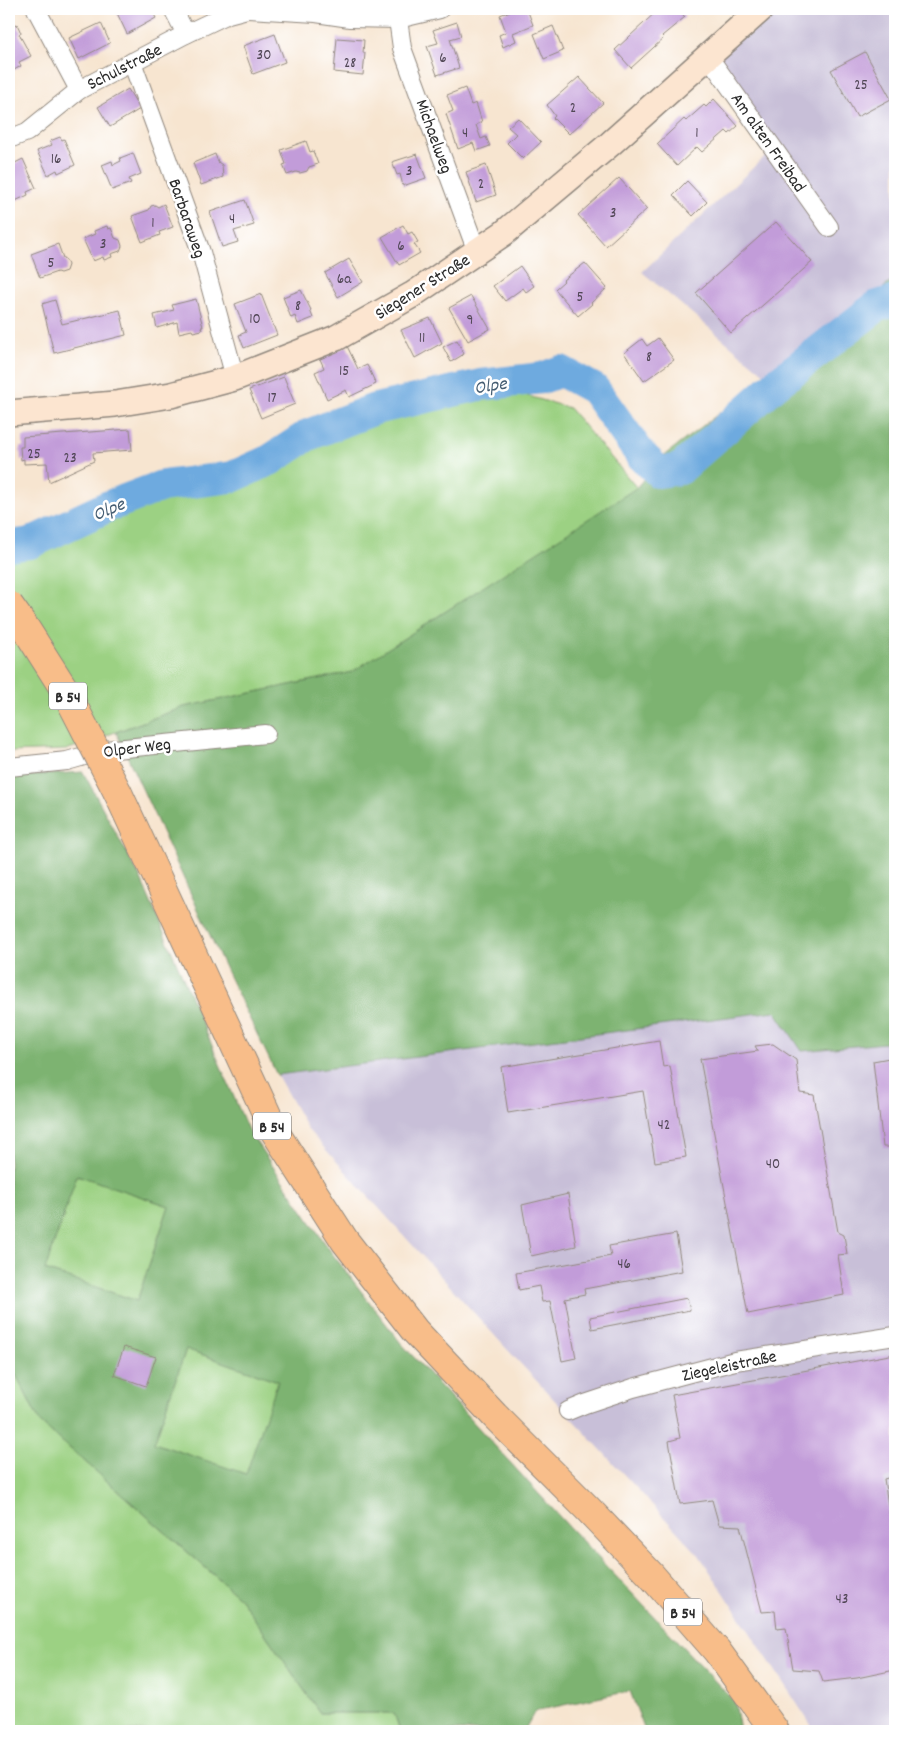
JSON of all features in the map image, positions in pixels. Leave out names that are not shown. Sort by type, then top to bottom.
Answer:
[{"type":"main road","name":"B 54","points":[[9,605],[66,692],[118,793],[275,1132],[345,1241],[415,1331],[650,1575],[717,1651],[775,1731]]},
{"type":"street","points":[[36,9],[79,90]]},
{"type":"street","points":[[173,9],[186,34]]},
{"type":"street","name":"Schulstraße","points":[[9,139],[27,132],[79,90],[228,14],[248,9],[315,11],[350,18],[398,19],[440,9]]},
{"type":"street","name":"Siegener Straße","points":[[9,413],[115,404],[171,395],[235,378],[336,338],[412,296],[504,233],[610,144],[762,9]]},
{"type":"street","name":"Michaelweg","points":[[398,19],[402,48],[477,252]]},
{"type":"street","name":"Am alten Freibad","points":[[708,56],[829,226]]},
{"type":"street","name":"Barbaraweg","points":[[132,62],[201,252],[235,378]]},
{"type":"street","name":"Olper Weg","points":[[9,766],[67,761],[105,750],[266,734]]},
{"type":"street","name":"Ziegeleistraße","points":[[568,1411],[632,1388],[735,1361],[895,1336]]},
{"type":"shaded area","points":[[761,9],[895,9],[895,279],[767,376],[642,272],[773,149],[708,56]]},
{"type":"shaded area","points":[[776,1010],[803,1051],[895,1042],[895,1731],[815,1731],[699,1555],[505,1347],[308,1130],[277,1075]]},
{"type":"green space","points":[[895,279],[895,1042],[802,1051],[775,1011],[277,1075],[116,732],[184,707],[352,672],[636,488],[662,457]]},
{"type":"green space","points":[[518,393],[569,408],[637,488],[352,672],[184,707],[66,750],[9,752],[9,554],[32,550],[113,513],[156,497],[229,484],[265,474],[307,443],[366,422]]},
{"type":"green space","points":[[83,772],[140,877],[248,1130],[331,1252],[400,1342],[570,1528],[735,1702],[740,1731],[645,1731],[630,1691],[535,1711],[524,1731],[400,1731],[394,1713],[320,1713],[241,1599],[40,1422],[9,1361],[9,777]],"holes":[[[77,1175],[169,1206],[137,1301],[45,1270]],[[186,1349],[278,1381],[246,1474],[154,1443]]]},
{"type":"green space","points":[[77,1175],[169,1206],[137,1301],[45,1270]]},
{"type":"green space","points":[[186,1349],[278,1381],[246,1475],[154,1443]]},
{"type":"green space","points":[[9,1361],[40,1422],[241,1599],[320,1713],[395,1713],[400,1731],[9,1731]]},
{"type":"building","points":[[126,9],[151,9],[156,18],[127,34],[117,13]]},
{"type":"building","points":[[509,9],[527,9],[533,25],[513,33],[516,41],[503,47],[499,35],[506,32],[500,15],[510,11]]},
{"type":"building","points":[[659,9],[678,9],[685,17],[662,36],[664,38],[631,68],[615,50]]},
{"type":"building","points":[[9,19],[12,26],[17,24],[21,33],[19,34],[31,56],[19,62],[21,66],[9,73]]},
{"type":"building","points":[[457,22],[461,36],[450,39],[459,68],[437,75],[427,46],[438,43],[433,30]]},
{"type":"building","points":[[101,23],[110,43],[79,59],[69,38]]},
{"type":"building","points":[[553,26],[563,51],[544,59],[534,34]]},
{"type":"building","points":[[275,34],[285,62],[253,74],[243,46]]},
{"type":"building","points":[[337,38],[364,40],[363,75],[334,72]]},
{"type":"building","points":[[865,52],[891,99],[857,117],[831,70]]},
{"type":"building","points":[[579,77],[603,103],[569,134],[553,118],[555,116],[547,105]]},
{"type":"building","points":[[465,88],[471,105],[476,103],[482,122],[476,125],[481,139],[486,137],[490,146],[476,151],[473,143],[458,149],[446,114],[453,111],[447,95]]},
{"type":"building","points":[[128,89],[140,109],[110,127],[98,107]]},
{"type":"building","points":[[714,99],[738,126],[729,134],[726,131],[702,152],[697,147],[677,166],[657,144],[684,119],[686,121]]},
{"type":"building","points":[[518,118],[541,142],[523,159],[507,143],[516,134],[508,127]]},
{"type":"building","points":[[60,137],[62,140],[64,139],[75,165],[58,173],[57,170],[48,175],[37,151],[52,145],[50,141]]},
{"type":"building","points":[[306,141],[310,152],[313,151],[318,164],[309,167],[307,171],[287,175],[283,165],[286,164],[281,150]]},
{"type":"building","points":[[133,153],[141,174],[129,179],[131,183],[112,190],[102,165],[112,161],[113,165],[121,161],[120,158]]},
{"type":"building","points":[[215,154],[218,162],[222,165],[223,177],[201,185],[193,163]]},
{"type":"building","points":[[417,154],[426,178],[403,186],[400,174],[397,175],[392,162]]},
{"type":"building","points":[[23,159],[36,188],[27,192],[28,195],[9,204],[9,166]]},
{"type":"building","points":[[486,165],[496,195],[476,202],[466,172]]},
{"type":"building","points":[[619,178],[647,209],[606,246],[578,215]]},
{"type":"building","points":[[687,181],[707,202],[693,216],[673,195]]},
{"type":"building","points":[[245,200],[254,225],[234,231],[238,242],[222,247],[210,212]]},
{"type":"building","points":[[164,204],[173,227],[159,232],[160,235],[142,242],[132,216],[149,210],[151,206],[155,205],[158,207]]},
{"type":"building","points":[[776,222],[812,262],[731,333],[696,293]]},
{"type":"building","points":[[403,225],[408,234],[412,232],[418,242],[414,244],[420,253],[399,265],[382,237]]},
{"type":"building","points":[[107,226],[108,229],[111,228],[115,238],[120,240],[122,246],[120,251],[111,254],[112,257],[104,260],[103,257],[93,261],[83,239],[95,234],[94,231]]},
{"type":"building","points":[[58,244],[63,258],[68,265],[66,271],[40,278],[31,254]]},
{"type":"building","points":[[349,259],[363,282],[338,297],[325,273]]},
{"type":"building","points":[[585,263],[607,288],[578,316],[555,289],[563,280]]},
{"type":"building","points":[[520,266],[534,286],[526,292],[523,288],[505,301],[493,286]]},
{"type":"building","points":[[301,290],[313,318],[298,324],[295,316],[291,318],[283,297]]},
{"type":"building","points":[[261,294],[277,335],[244,348],[239,335],[246,332],[235,304]]},
{"type":"building","points":[[471,296],[490,329],[468,341],[449,308]]},
{"type":"building","points":[[196,299],[203,327],[201,327],[202,330],[179,333],[177,322],[157,328],[154,315],[174,310],[172,305]]},
{"type":"building","points":[[55,300],[62,324],[120,310],[126,335],[54,353],[42,304]]},
{"type":"building","points":[[430,318],[442,343],[415,358],[401,330]]},
{"type":"building","points":[[658,338],[674,360],[644,381],[624,353],[642,339],[647,346]]},
{"type":"building","points":[[457,340],[464,354],[451,362],[443,347]]},
{"type":"building","points":[[347,346],[358,369],[367,365],[376,384],[349,397],[346,390],[327,399],[315,372],[324,368],[320,359]]},
{"type":"building","points":[[284,377],[295,404],[261,418],[249,390]]},
{"type":"building","points":[[130,429],[132,450],[93,453],[94,461],[49,482],[47,463],[24,464],[24,459],[21,460],[20,447],[23,447],[23,437]]},
{"type":"building","points":[[659,1041],[663,1067],[670,1066],[686,1157],[655,1162],[643,1091],[508,1113],[501,1067]]},
{"type":"building","points":[[773,1044],[796,1060],[800,1093],[814,1095],[838,1232],[844,1235],[847,1254],[838,1255],[844,1295],[748,1314],[700,1059],[758,1051],[755,1046]]},
{"type":"building","points":[[895,1057],[895,1147],[883,1147],[873,1061]]},
{"type":"building","points":[[568,1194],[576,1246],[531,1256],[522,1205]]},
{"type":"building","points":[[676,1234],[682,1271],[584,1289],[585,1294],[565,1298],[576,1358],[562,1361],[550,1301],[542,1302],[539,1286],[519,1290],[516,1273],[611,1256],[609,1246]]},
{"type":"building","points":[[687,1298],[690,1310],[592,1329],[590,1317]]},
{"type":"building","points":[[124,1347],[156,1357],[146,1386],[114,1375]]},
{"type":"building","points":[[895,1354],[895,1476],[884,1479],[895,1550],[895,1670],[857,1678],[823,1682],[819,1671],[793,1669],[786,1628],[777,1629],[775,1611],[762,1612],[740,1526],[719,1525],[712,1500],[680,1504],[669,1441],[680,1438],[672,1395]]},
{"type":"waterway","name":"Olpe","points":[[9,546],[30,543],[109,506],[162,486],[232,477],[270,460],[308,435],[375,409],[480,385],[542,378],[561,371],[594,389],[641,455],[659,472],[680,469],[776,384],[877,306],[895,301]]}]
